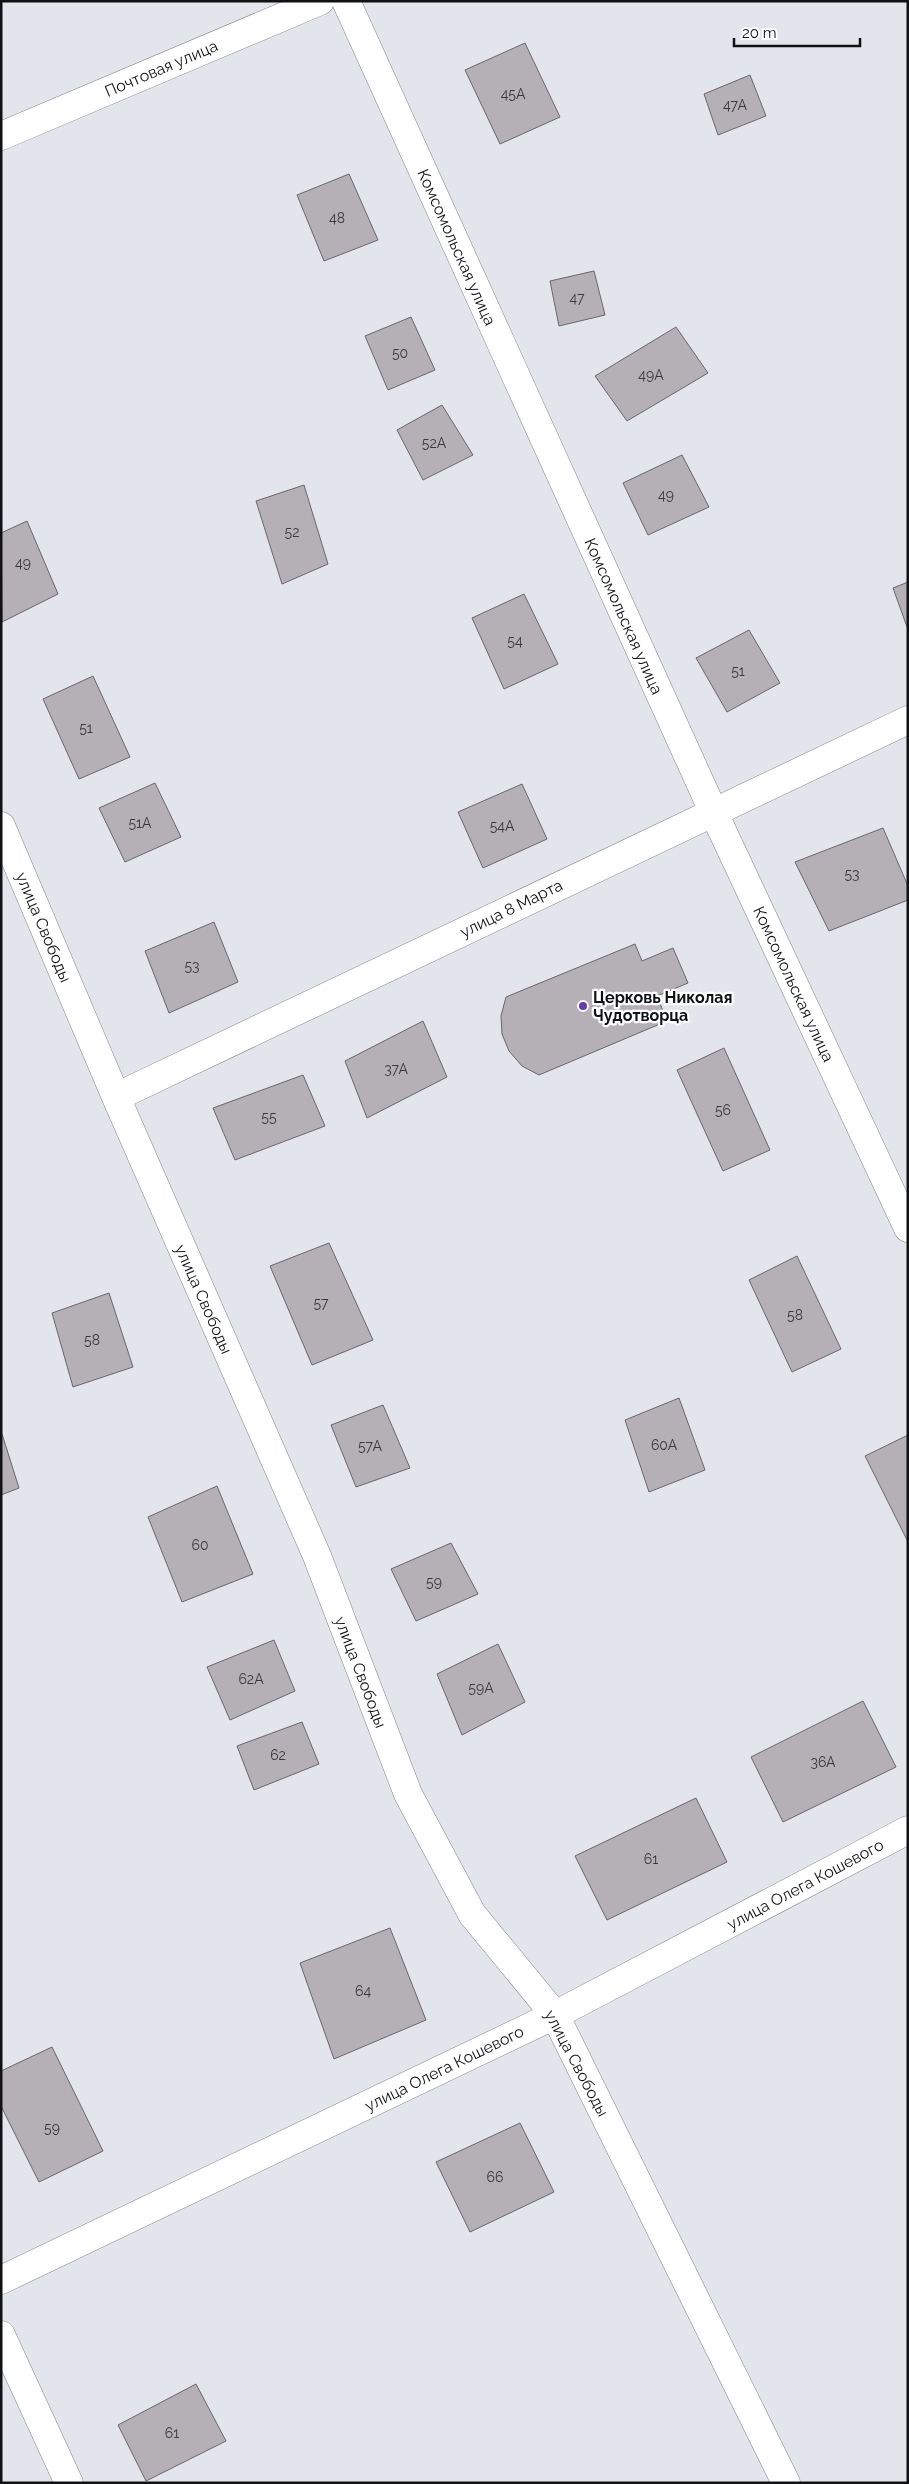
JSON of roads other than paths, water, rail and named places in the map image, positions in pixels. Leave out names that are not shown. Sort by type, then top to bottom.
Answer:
[{"type":"street","name":"Почтовая улица","points":[[1,136],[320,1]]},
{"type":"street","name":"Комсомольская улица","points":[[346,1],[713,811],[908,1228]]},
{"type":"street","name":"улица 8 Марта","points":[[116,1097],[713,811],[908,720]]},
{"type":"street","name":"улица Свободы","points":[[1,826],[116,1097],[317,1556],[408,1794],[472,1914],[555,2015],[786,2483]]},
{"type":"street","name":"улица Олега Кошевого","points":[[1,2280],[555,2015],[908,1830]]},
{"type":"street","points":[[1,2335],[69,2483]]},
{"type":"place","name":"Церковь Николая Чудотворца","points":[[583,1006]]}]
